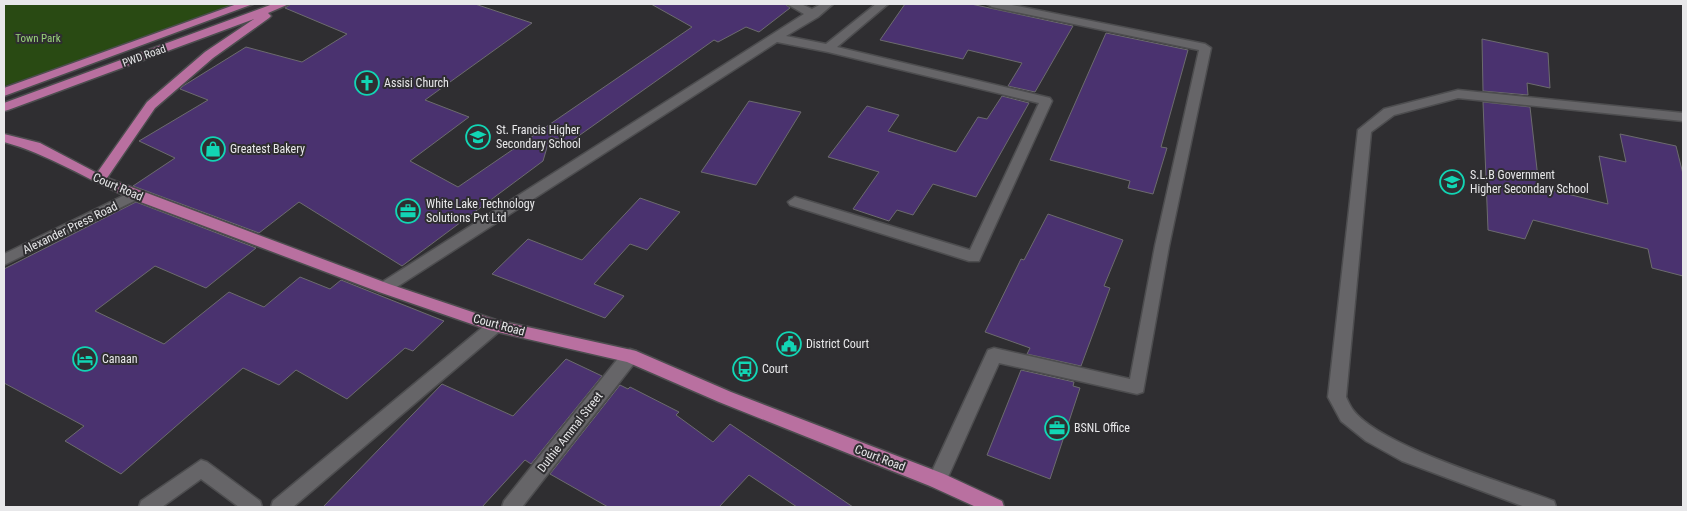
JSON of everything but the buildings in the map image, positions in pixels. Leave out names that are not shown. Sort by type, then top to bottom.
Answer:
[{"type":"main road","name":"PWD Road","points":[[4,92],[247,4]]},
{"type":"main road","name":"PWD Road","points":[[4,107],[283,4]]},
{"type":"main road","points":[[99,180],[151,105],[209,55],[283,4]]},
{"type":"main road","name":"Court Road","points":[[4,138],[35,146],[99,180],[135,195],[384,288],[495,326],[630,356],[725,397],[937,480],[994,507]]},
{"type":"street","points":[[793,4],[814,15]]},
{"type":"street","points":[[384,288],[814,15],[828,4]]},
{"type":"street","points":[[828,48],[883,4]]},
{"type":"street","points":[[937,480],[994,356],[1138,387],[1162,246],[1205,48],[992,4]]},
{"type":"street","points":[[1055,17],[1063,4]]},
{"type":"street","points":[[777,38],[828,48],[1046,101],[974,257],[795,202]]},
{"type":"street","points":[[1547,507],[1408,454],[1372,436],[1348,416],[1337,397],[1365,130],[1389,112],[1458,94],[1683,117]]},
{"type":"street","name":"Alexander Press Road","points":[[4,260],[135,195]]},
{"type":"street","points":[[280,507],[495,326]]},
{"type":"street","name":"Duthie Ammal Street","points":[[510,507],[630,356]]},
{"type":"street","points":[[148,507],[201,468],[253,507]]},
{"type":"green space","name":"Town Park","points":[[4,4],[240,4],[207,18],[4,86]]},
{"type":"place","name":"Assisi Church","points":[[367,83]]},
{"type":"place","name":"St. Francis Higher Secondary School","points":[[478,137]]},
{"type":"place","name":"Greatest Bakery","points":[[213,149]]},
{"type":"place","name":"S.L.B Government Higher Secondary School","points":[[1452,182]]},
{"type":"place","name":"White Lake Technology Solutions Pvt Ltd","points":[[408,211]]},
{"type":"place","name":"District Court","points":[[789,344]]},
{"type":"place","name":"Canaan","points":[[85,359]]},
{"type":"place","name":"Court","points":[[745,369]]},
{"type":"place","name":"BSNL Office","points":[[1057,428]]}]
